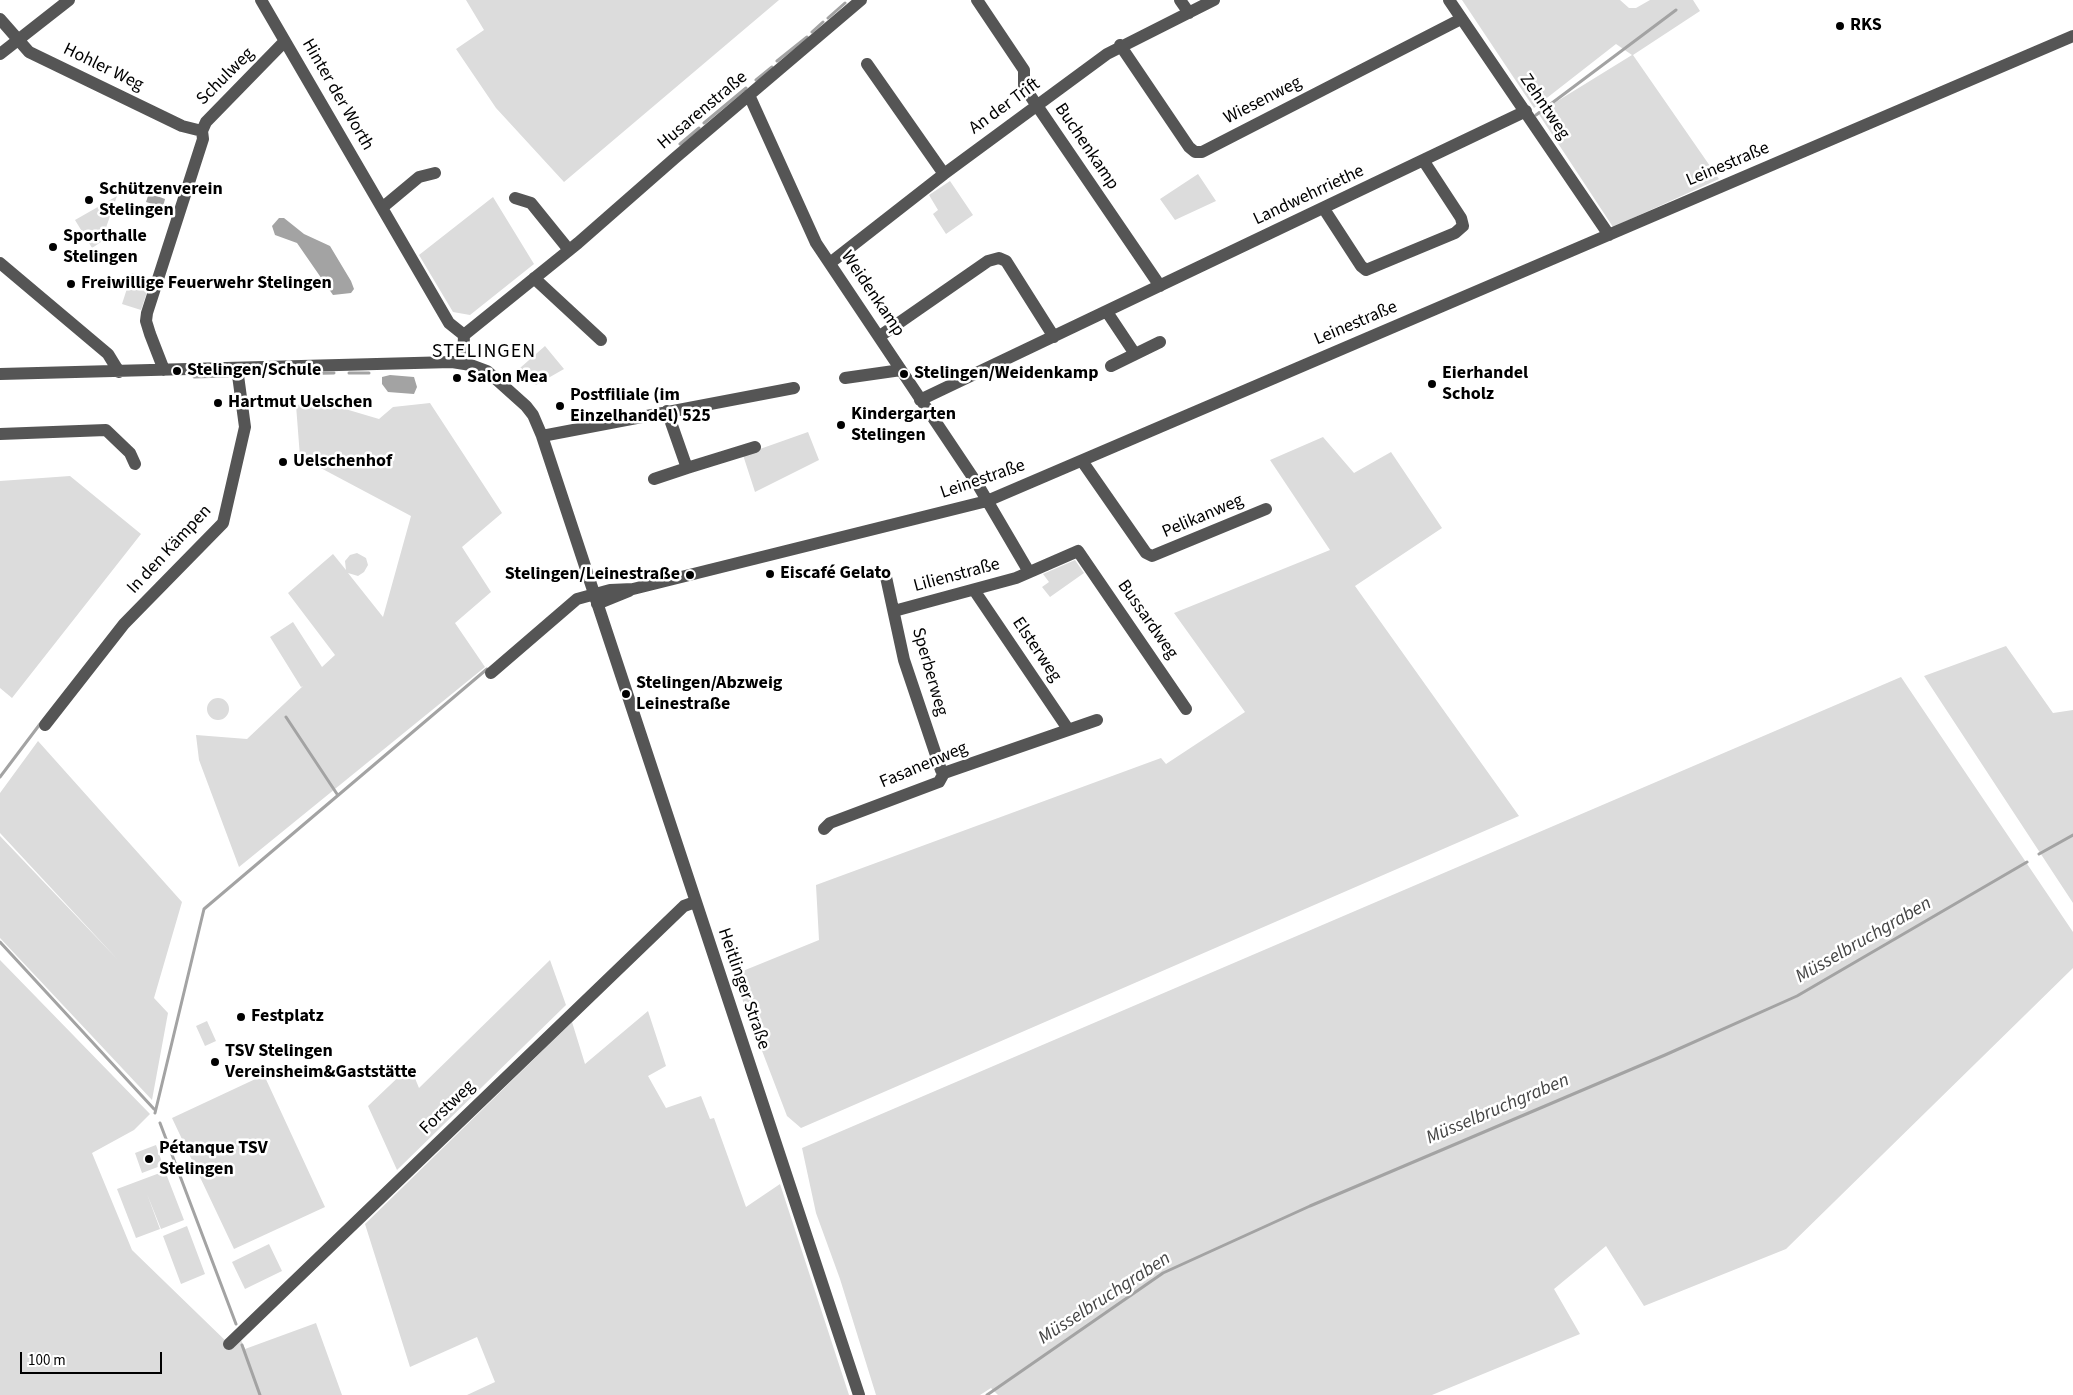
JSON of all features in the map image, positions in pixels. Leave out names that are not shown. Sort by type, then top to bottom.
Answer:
[{"type":"street","points":[[0,54],[69,0]]},
{"type":"street","name":"Hinter der Worth","points":[[261,0],[449,323],[464,335]]},
{"type":"street","name":"Husarenstraße","points":[[464,335],[569,250],[861,0]]},
{"type":"street","name":"Buchenkamp","points":[[977,0],[1024,70],[1024,85],[1037,106],[1160,286]]},
{"type":"street","points":[[1180,0],[1188,12]]},
{"type":"street","name":"An der Trift","points":[[830,263],[944,174],[1120,45],[1214,0]]},
{"type":"street","name":"Zehntweg","points":[[1449,0],[1526,111],[1608,235]]},
{"type":"street","name":"Hohler Weg","points":[[0,19],[29,52],[182,126],[202,131]]},
{"type":"street","name":"Wiesenweg","points":[[1120,45],[1189,147],[1195,152],[1202,152],[1461,19]]},
{"type":"street","name":"Leinestraße","points":[[491,673],[577,599],[595,599],[610,590],[633,589],[987,501],[2073,36]]},
{"type":"street","name":"Schulweg","points":[[164,370],[150,334],[146,320],[147,313],[203,139],[202,131],[206,122],[286,41]]},
{"type":"street","points":[[867,64],[944,174]]},
{"type":"street","name":"Weidenkamp","points":[[749,95],[816,243],[880,336],[987,501]]},
{"type":"street","name":"Landwehrriethe","points":[[920,400],[1526,111]]},
{"type":"street","points":[[1324,208],[1361,266],[1366,270],[1455,233],[1461,230],[1463,222],[1424,160]]},
{"type":"street","points":[[382,207],[419,177],[435,173]]},
{"type":"street","points":[[515,198],[531,203],[569,250]]},
{"type":"street","points":[[880,336],[988,261],[999,258],[1006,262],[1054,337]]},
{"type":"street","points":[[0,263],[108,354],[120,372]]},
{"type":"street","points":[[534,278],[601,340]]},
{"type":"street","points":[[1107,312],[1134,354]]},
{"type":"street","points":[[463,363],[464,335]]},
{"type":"street","points":[[1111,366],[1160,342]]},
{"type":"street","name":"Heitlinger Straße","points":[[0,374],[463,363],[487,371],[510,389],[533,415],[542,436],[859,1395]]},
{"type":"street","name":"In den Kämpen","points":[[45,724],[124,624],[224,523],[245,427],[237,368]]},
{"type":"street","points":[[846,378],[901,370]]},
{"type":"street","points":[[542,436],[794,388]]},
{"type":"street","points":[[667,411],[687,468]]},
{"type":"street","points":[[0,434],[106,430],[130,454],[135,464]]},
{"type":"street","points":[[654,479],[755,447]]},
{"type":"street","name":"Pelikanweg","points":[[1082,461],[1146,554],[1152,556],[1266,510]]},
{"type":"street","name":"Lilienstraße","points":[[987,501],[1029,572]]},
{"type":"street","name":"Lilienstraße","points":[[894,611],[974,590],[1029,572],[1078,551]]},
{"type":"street","name":"Bussardweg","points":[[1078,551],[1186,709]]},
{"type":"street","name":"Sperberweg","points":[[886,578],[904,660],[941,770],[944,773]]},
{"type":"street","name":"Elsterweg","points":[[974,590],[1068,729]]},
{"type":"street","name":"Fasanenweg","points":[[824,829],[830,823],[939,782],[944,773],[1097,720]]},
{"type":"street","name":"Forstweg","points":[[229,1344],[684,906],[695,902]]},
{"type":"shaded area","points":[[466,0],[779,0],[564,182],[496,108],[456,49],[484,30]]},
{"type":"shaded area","points":[[1462,0],[1620,0],[1629,8],[1636,8],[1650,0],[1693,0],[1700,11],[1633,55],[1719,179],[1613,227],[1538,113],[1632,55],[1616,44],[1534,108]]},
{"type":"shaded area","points":[[1198,174],[1216,201],[1175,220],[1160,199]]},
{"type":"shaded area","points":[[950,181],[973,215],[946,234],[933,214],[938,210],[929,195]]},
{"type":"shaded area","points":[[149,193],[165,199],[163,207],[146,202]]},
{"type":"shaded area","points":[[117,196],[101,242],[92,248],[75,220]]},
{"type":"shaded area","points":[[493,197],[534,264],[470,315],[453,312],[419,255]]},
{"type":"shaded area","points":[[279,218],[284,218],[304,234],[330,246],[351,281],[354,289],[351,293],[333,295],[297,243],[275,235],[272,226]]},
{"type":"shaded area","points":[[132,273],[151,280],[141,310],[122,304]]},
{"type":"shaded area","points":[[545,346],[564,369],[536,385],[520,368]]},
{"type":"shaded area","points":[[390,375],[414,377],[417,387],[414,394],[388,392],[382,384],[382,377]]},
{"type":"shaded area","points":[[325,403],[379,419],[393,407],[430,403],[502,513],[462,547],[491,592],[455,623],[485,667],[239,867],[199,760],[196,735],[247,739],[303,686],[301,687],[270,637],[293,622],[322,667],[335,655],[288,593],[333,554],[346,570],[345,561],[350,555],[357,553],[366,558],[368,565],[364,572],[358,576],[348,573],[383,617],[411,516],[300,457],[296,405]]},
{"type":"shaded area","points":[[808,432],[819,460],[755,492],[743,455]]},
{"type":"shaded area","points":[[1323,437],[1354,473],[1391,452],[1442,528],[1355,586],[1519,816],[801,1128],[787,1116],[733,975],[819,940],[816,885],[1161,758],[1166,764],[1245,712],[1174,613],[1330,550],[1270,460]]},
{"type":"shaded area","points":[[70,476],[141,534],[12,698],[0,688],[0,481]]},
{"type":"shaded area","points":[[1075,560],[1084,573],[1050,597],[1042,587],[1049,582],[1043,574]]},
{"type":"shaded area","points":[[2006,646],[2053,713],[2073,710],[2073,903],[1924,676]]},
{"type":"shaded area","points":[[1901,677],[2073,932],[2073,968],[1786,1249],[1644,1306],[1606,1246],[1554,1289],[1580,1334],[1432,1395],[998,1395],[991,1388],[980,1395],[876,1395],[840,1279],[816,1213],[802,1148]]},
{"type":"shaded area","points":[[218,698],[226,701],[229,709],[226,717],[218,720],[210,717],[207,709],[210,701]]},
{"type":"shaded area","points":[[38,741],[182,902],[154,998],[168,1013],[152,1100],[0,938],[0,836],[119,961],[0,833],[0,793]]},
{"type":"shaded area","points":[[0,960],[150,1114],[134,1130],[92,1153],[132,1250],[232,1347],[241,1340],[245,1349],[316,1323],[342,1395],[0,1395]]},
{"type":"shaded area","points":[[550,960],[566,1005],[397,1170],[368,1106],[410,1066],[419,1088]]},
{"type":"shaded area","points":[[648,1011],[666,1066],[648,1076],[666,1108],[701,1096],[710,1119],[714,1118],[746,1207],[780,1184],[849,1395],[467,1395],[495,1382],[477,1337],[410,1367],[365,1224],[572,1022],[585,1064]]},
{"type":"shaded area","points":[[207,1021],[216,1041],[205,1046],[196,1026]]},
{"type":"shaded area","points":[[264,1075],[325,1207],[234,1249],[172,1118]]},
{"type":"shaded area","name":"Pétanque TSV Stelingen","points":[[156,1145],[163,1165],[142,1173],[135,1153]]},
{"type":"shaded area","points":[[165,1171],[184,1220],[161,1229],[147,1194],[160,1229],[136,1238],[117,1189]]},
{"type":"shaded area","points":[[187,1226],[205,1274],[181,1284],[163,1236]]},
{"type":"shaded area","points":[[269,1244],[282,1271],[245,1289],[232,1262]]},
{"type":"waterway","points":[[828,18],[845,3]]},
{"type":"waterway","points":[[1536,115],[1676,10]]},
{"type":"waterway","points":[[812,32],[823,22]]},
{"type":"waterway","points":[[777,61],[807,37]]},
{"type":"waterway","points":[[756,80],[772,67]]},
{"type":"waterway","points":[[704,123],[746,88]]},
{"type":"waterway","points":[[680,144],[699,128]]},
{"type":"waterway","points":[[244,375],[334,373]]},
{"type":"waterway","points":[[349,373],[369,373]]},
{"type":"waterway","points":[[194,377],[228,376]]},
{"type":"waterway","points":[[155,1113],[204,909],[487,669]]},
{"type":"waterway","points":[[286,717],[337,794]]},
{"type":"waterway","points":[[0,777],[40,724]]},
{"type":"waterway","name":"Müsselbruchgraben","points":[[2039,854],[2073,835]]},
{"type":"waterway","name":"Müsselbruchgraben","points":[[987,1395],[1163,1273],[1310,1206],[1665,1055],[1797,996],[2027,862]]},
{"type":"waterway","points":[[0,942],[154,1109]]},
{"type":"waterway","points":[[160,1123],[236,1324]]},
{"type":"waterway","points":[[242,1345],[260,1395]]},
{"type":"place","name":"RKS","points":[[1840,26]]},
{"type":"place","name":"Schützenverein Stelingen","points":[[89,200]]},
{"type":"place","name":"Sporthalle Stelingen","points":[[53,247]]},
{"type":"place","name":"Freiwillige Feuerwehr Stelingen","points":[[71,284]]},
{"type":"place","name":"Stelingen/Schule","points":[[177,371]]},
{"type":"place","name":"Stelingen/Weidenkamp","points":[[904,374]]},
{"type":"place","name":"Salon Mea","points":[[457,378]]},
{"type":"place","name":"Eierhandel Scholz","points":[[1432,384]]},
{"type":"place","name":"Hartmut Uelschen","points":[[218,403]]},
{"type":"place","name":"Postfiliale (im Einzelhandel) 525","points":[[560,406]]},
{"type":"place","name":"Kindergarten Stelingen","points":[[841,425]]},
{"type":"place","name":"Uelschenhof","points":[[283,462]]},
{"type":"place","name":"Eiscafé Gelato","points":[[770,574]]},
{"type":"place","name":"Stelingen/Leinestraße","points":[[690,575]]},
{"type":"place","name":"Stelingen/Abzweig Leinestraße","points":[[626,694]]},
{"type":"place","name":"Festplatz","points":[[241,1017]]},
{"type":"place","name":"TSV Stelingen Vereinsheim&Gaststätte","points":[[215,1062]]},
{"type":"place","name":"Pétanque TSV Stelingen","points":[[149,1159]]},
{"type":"district","name":"STELINGEN","points":[[484,353]]}]
